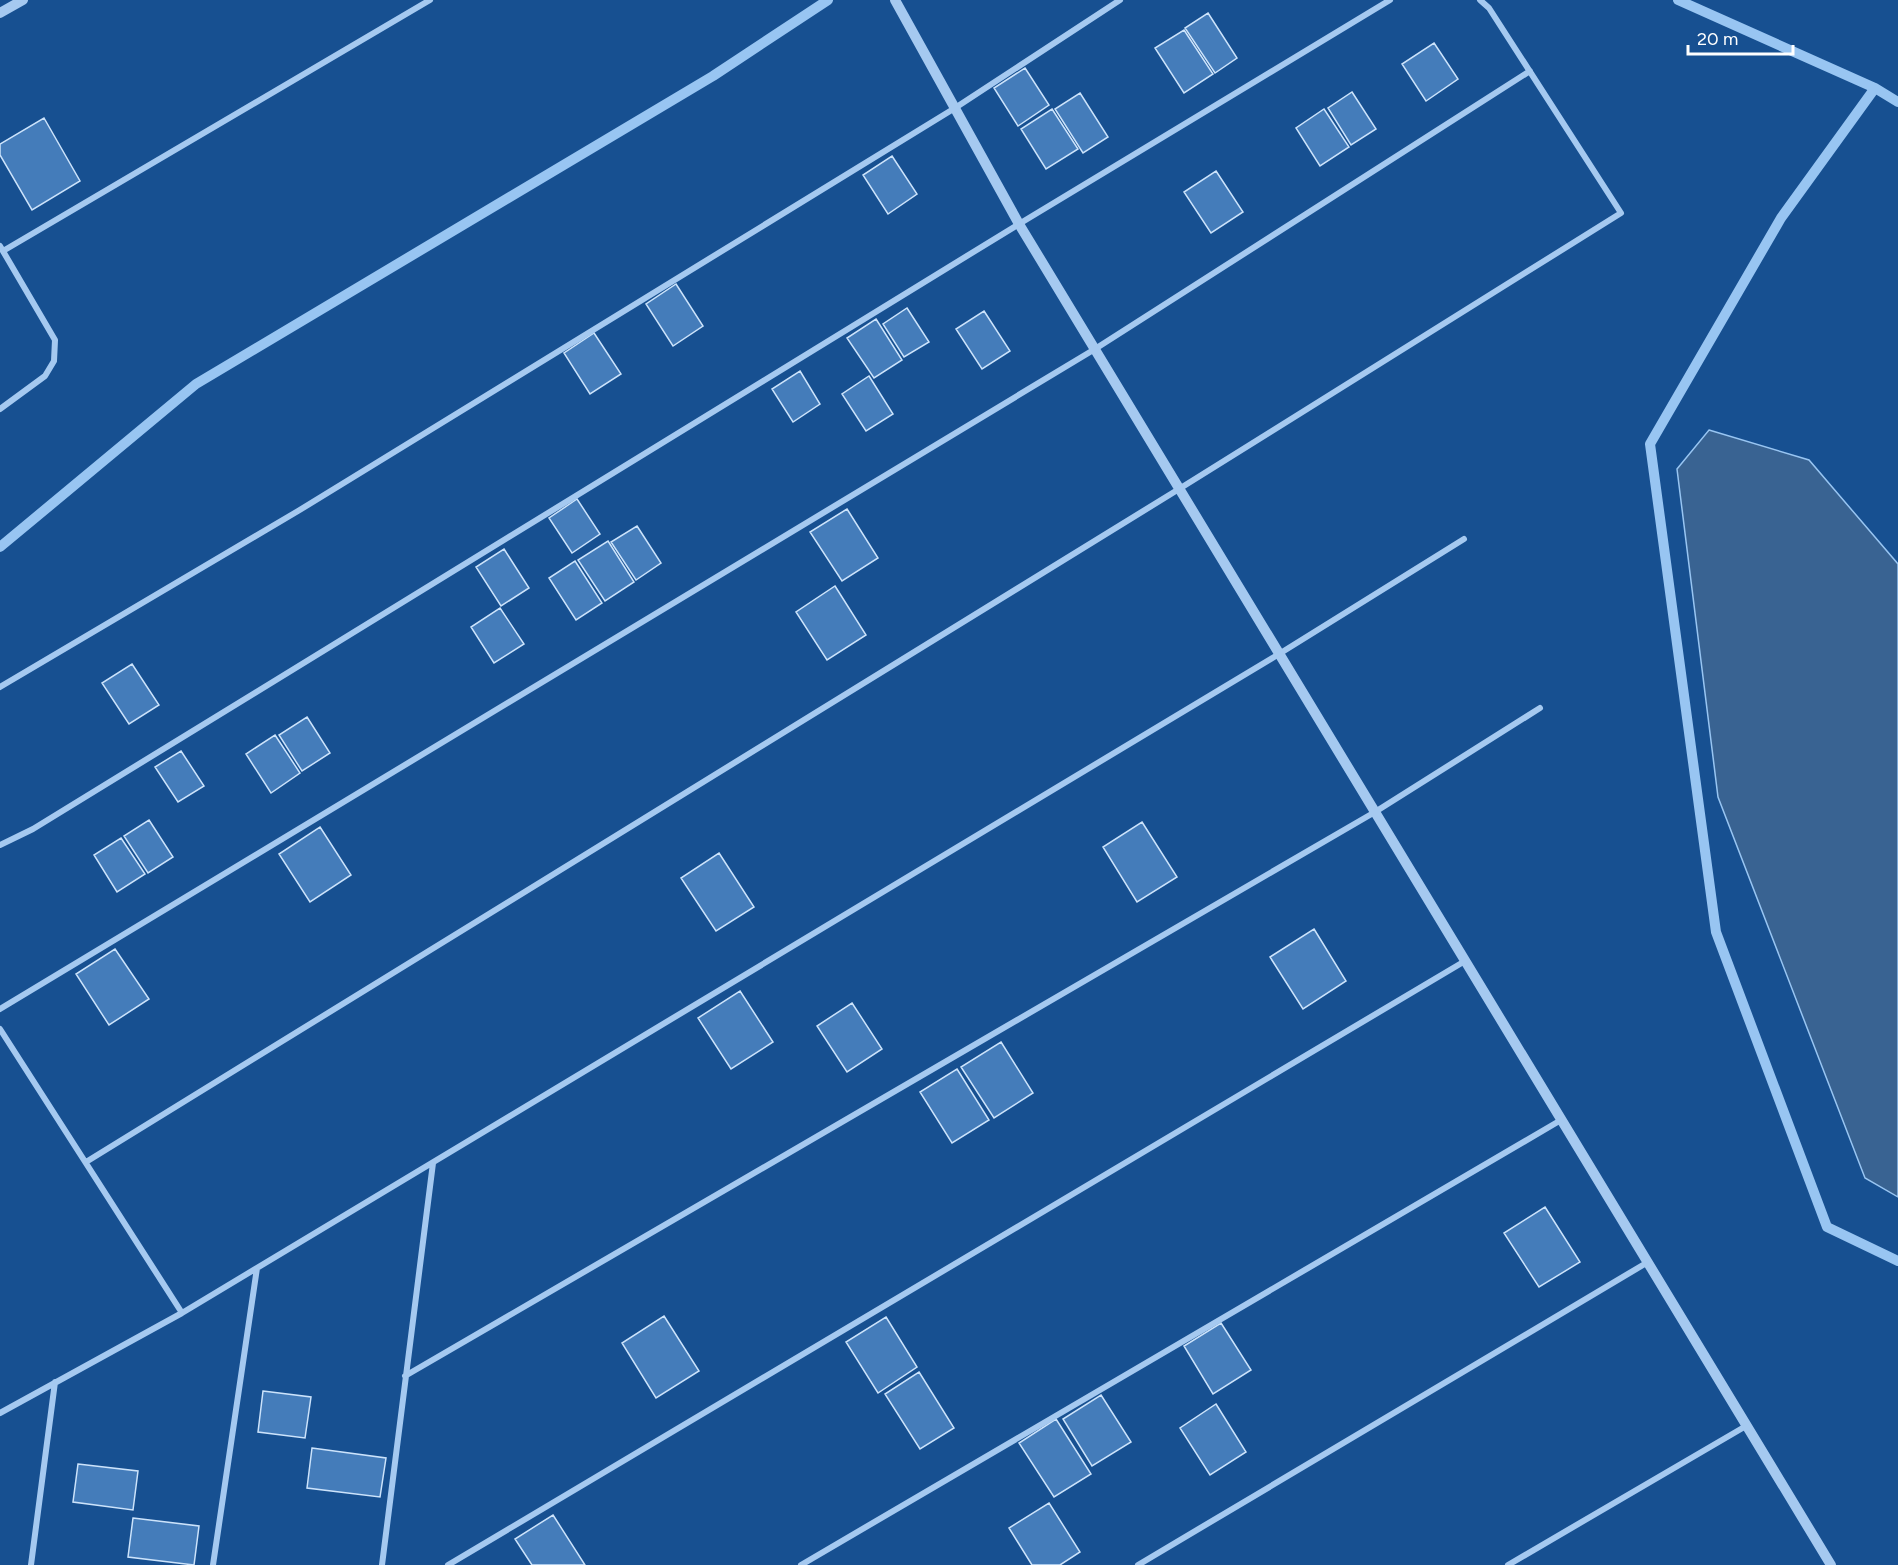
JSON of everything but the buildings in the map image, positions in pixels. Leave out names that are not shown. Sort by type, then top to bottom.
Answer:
[{"type":"street","points":[[0,13],[23,0]]},
{"type":"street","points":[[0,409],[45,376],[54,360],[55,340],[2,249],[430,0]]},
{"type":"street","points":[[895,0],[1019,224],[1831,1565]]},
{"type":"street","points":[[0,687],[298,511],[955,108],[1120,0]]},
{"type":"street","points":[[0,845],[33,829],[1019,224],[1390,0]]},
{"type":"street","points":[[86,1162],[1179,489],[1621,213],[1489,8],[1480,0]]},
{"type":"street","points":[[0,1009],[1095,349],[1530,71]]},
{"type":"street","points":[[0,1413],[183,1313],[1279,654],[1464,539]]},
{"type":"street","points":[[405,1376],[1375,812],[1540,708]]},
{"type":"street","points":[[448,1565],[1466,961]]},
{"type":"street","points":[[0,1029],[183,1313]]},
{"type":"street","points":[[801,1565],[1561,1119]]},
{"type":"street","points":[[382,1565],[433,1163]]},
{"type":"street","points":[[1138,1565],[1648,1262]]},
{"type":"street","points":[[213,1565],[257,1268]]},
{"type":"street","points":[[31,1565],[55,1382]]},
{"type":"street","points":[[1508,1565],[1746,1426]]},
{"type":"water","points":[[1709,430],[1809,460],[1898,564],[1898,1197],[1865,1178],[1718,797],[1677,469]]},
{"type":"waterway","points":[[0,547],[196,384],[713,76],[828,0]]},
{"type":"waterway","points":[[1678,0],[1875,88]]},
{"type":"waterway","points":[[1898,102],[1875,88],[1781,218],[1650,444],[1716,932],[1827,1227],[1898,1261]]}]
